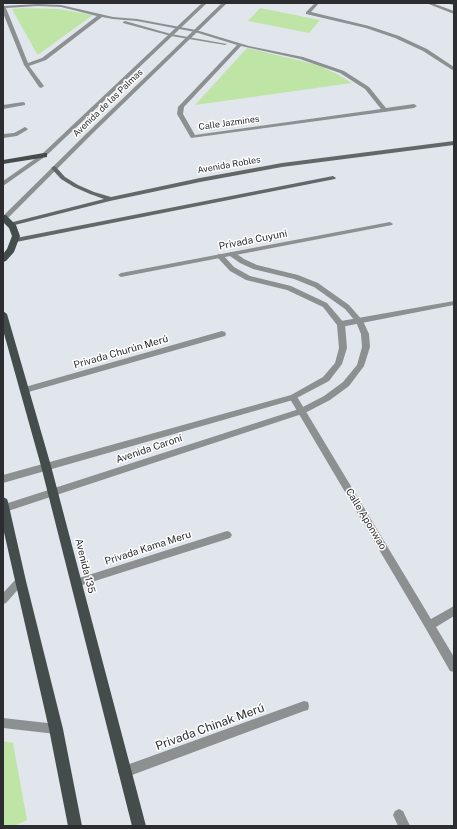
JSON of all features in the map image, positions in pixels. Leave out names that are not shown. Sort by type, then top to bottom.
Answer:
[{"type":"main road","name":"Avenida Robles","points":[[7,220],[282,165],[454,143]]},
{"type":"main road","points":[[3,162],[44,155]]},
{"type":"main road","points":[[54,168],[63,178],[76,186],[110,199]]},
{"type":"main road","points":[[16,240],[334,178]]},
{"type":"main road","points":[[3,259],[11,250],[16,240],[15,230],[7,220]]},
{"type":"main road","name":"Avenida 135","points":[[3,314],[46,466],[138,826]]},
{"type":"main road","points":[[4,505],[20,581],[56,729],[75,826]]},
{"type":"street","name":"Avenida de las Palmas","points":[[3,184],[44,155],[62,149],[80,132],[171,35],[205,3]]},
{"type":"street","name":"Avenida de las Palmas","points":[[7,220],[54,168],[62,149],[196,31],[225,3]]},
{"type":"street","points":[[317,3],[308,13],[367,27],[397,37],[425,50],[454,69]]},
{"type":"street","points":[[428,3],[454,13]]},
{"type":"street","points":[[41,86],[26,65],[3,7],[38,5],[61,6],[113,18],[171,35],[240,45]]},
{"type":"street","points":[[26,65],[44,59],[101,15]]},
{"type":"street","points":[[113,18],[179,27],[240,45],[301,58],[342,72],[367,88],[385,110]]},
{"type":"street","name":"Calle Jazmines","points":[[240,45],[181,107],[180,114],[193,137],[414,106]]},
{"type":"street","points":[[3,108],[23,104]]},
{"type":"street","points":[[3,136],[14,135],[25,129]]},
{"type":"street","name":"Privada Cuyuni","points":[[121,275],[390,224]]},
{"type":"street","points":[[232,254],[242,261],[255,266],[296,277],[316,285],[343,303],[359,321],[365,334],[366,347],[360,366],[346,384],[327,398],[302,411]]},
{"type":"street","points":[[220,256],[232,269],[248,278],[289,288],[325,305],[341,324],[343,348],[338,364],[326,379],[293,397]]},
{"type":"street","points":[[341,324],[454,304]]},
{"type":"street","name":"Privada Churún Merú","points":[[25,390],[222,334]]},
{"type":"street","name":"Calle Aponwao","points":[[293,397],[454,667]]},
{"type":"street","name":"Avenida Caroní","points":[[3,479],[293,397]]},
{"type":"street","name":"Avenida Caroní","points":[[4,505],[53,493],[302,411]]},
{"type":"street","name":"Privada Kama Meru","points":[[76,583],[227,535]]},
{"type":"street","points":[[3,600],[20,581]]},
{"type":"street","points":[[429,626],[454,611]]},
{"type":"street","name":"Privada Chinak Merú","points":[[124,772],[304,706]]},
{"type":"street","points":[[3,723],[56,729]]},
{"type":"street","points":[[399,815],[404,826]]},
{"type":"green space","points":[[260,8],[320,20],[309,33],[248,21]]},
{"type":"green space","points":[[12,9],[58,9],[93,15],[37,54]]},
{"type":"green space","points":[[247,48],[318,65],[352,83],[195,105]]},
{"type":"green space","points":[[3,741],[13,743],[27,820],[14,826],[3,826]]}]
